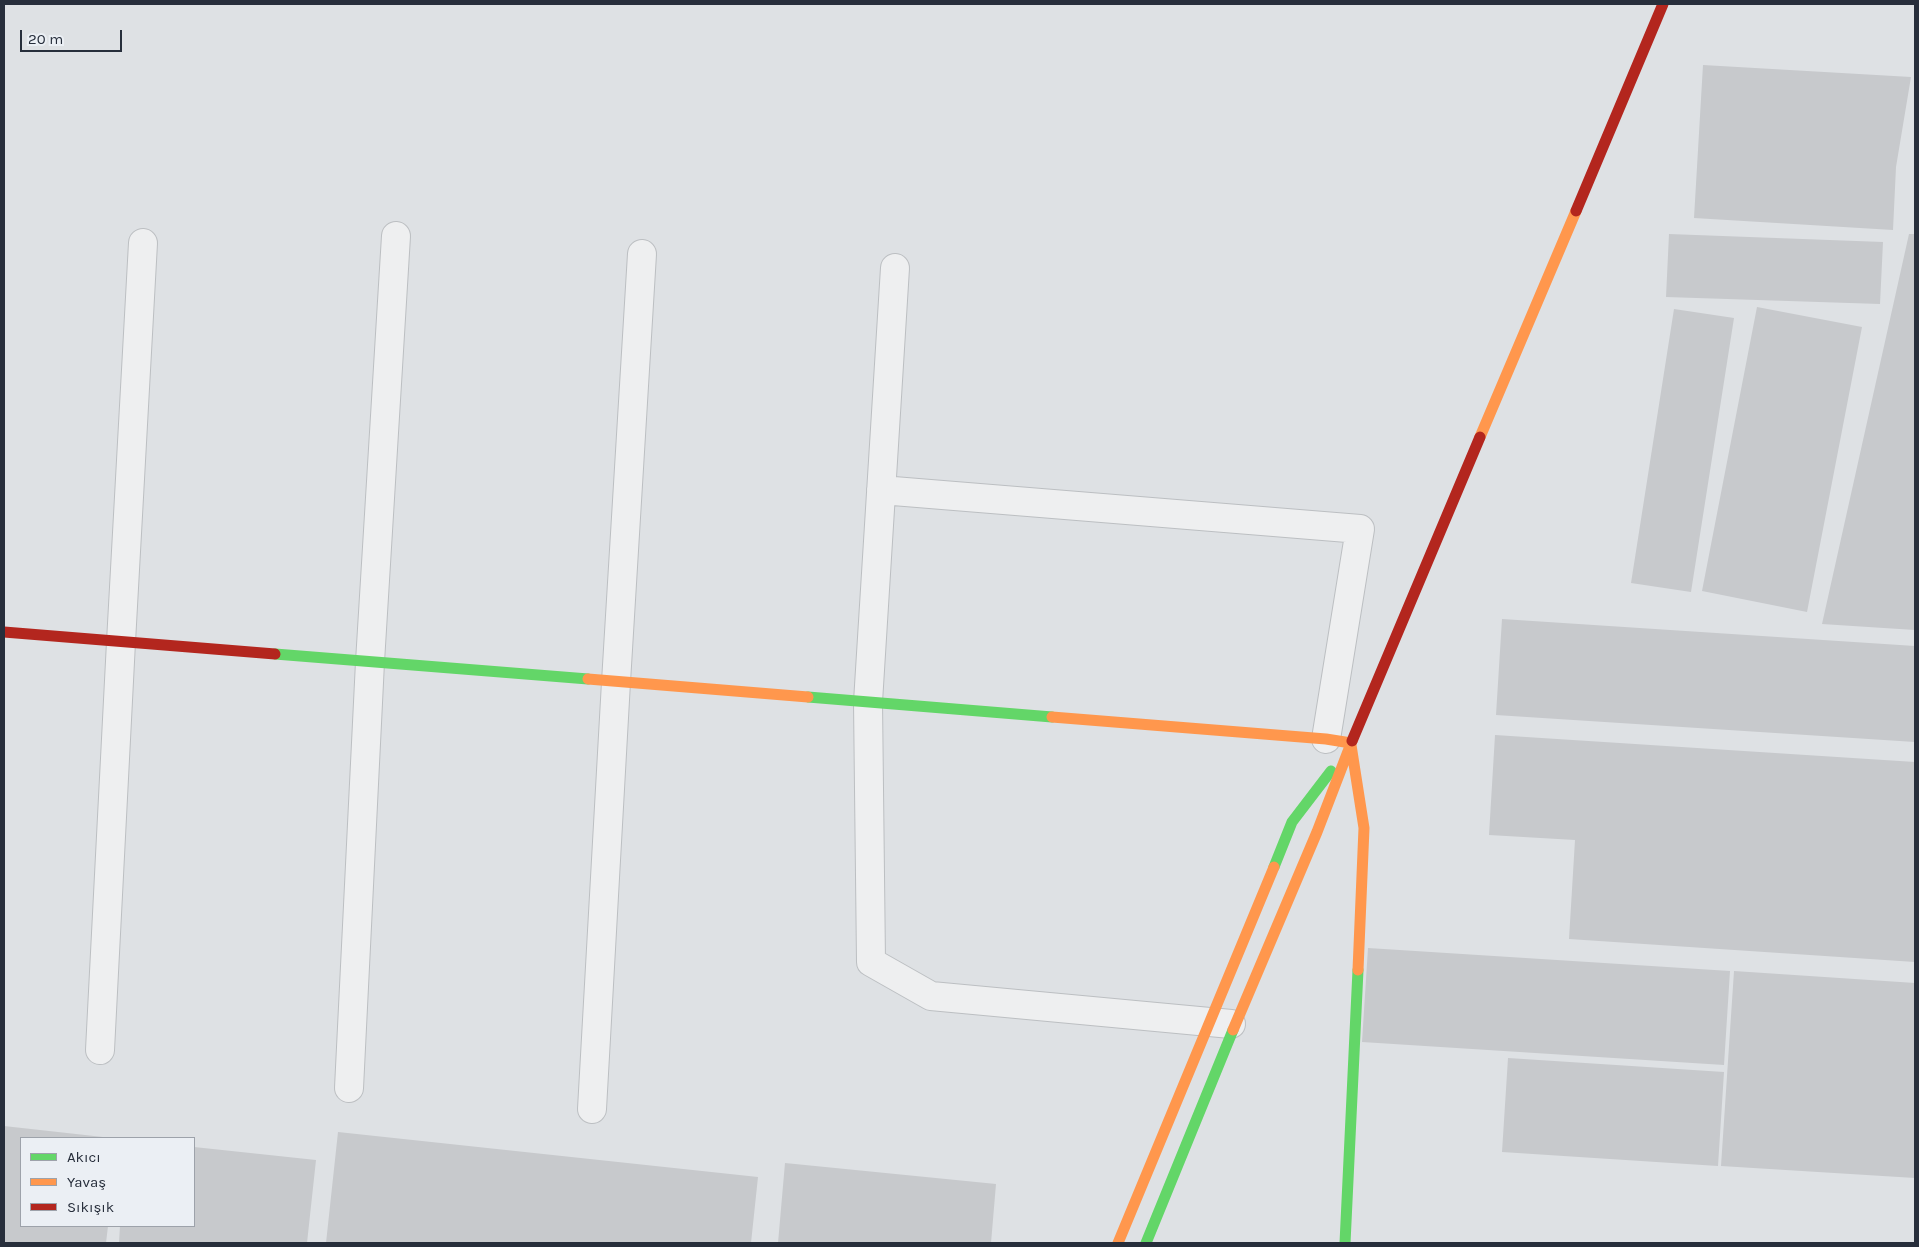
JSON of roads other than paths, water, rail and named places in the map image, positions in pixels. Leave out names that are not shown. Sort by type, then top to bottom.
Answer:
[{"type":"street","points":[[1146,1243],[1292,822],[1338,741],[1663,4]]},
{"type":"street","points":[[349,1088],[370,662],[396,236]]},
{"type":"street","points":[[100,1050],[144,243]]},
{"type":"street","points":[[592,1110],[642,254]]},
{"type":"street","points":[[895,268],[868,702],[871,962],[931,996],[1222,1023]]},
{"type":"street","points":[[881,490],[1360,529],[1338,741],[1317,832],[1222,1023],[1118,1243]]},
{"type":"street","points":[[4,632],[1338,741]]},
{"type":"street","points":[[1338,741],[1364,828],[1345,1243]]}]
